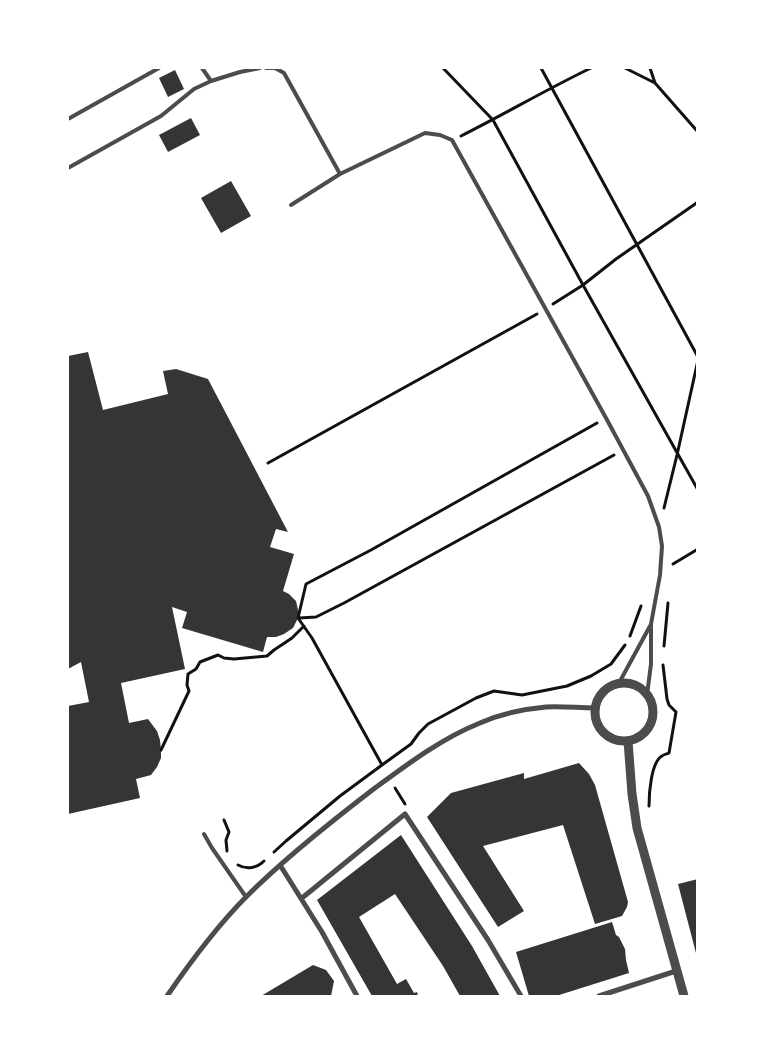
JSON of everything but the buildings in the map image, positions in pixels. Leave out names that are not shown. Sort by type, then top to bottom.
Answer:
[{"type":"street","points":[[619,683],[629,683],[637,686],[644,691],[652,705],[653,713],[646,730],[638,737],[628,741],[619,741],[603,733],[595,717],[595,708],[603,691],[619,683]]},
{"type":"street","points":[[167,996],[210,937],[246,897],[328,824],[419,757],[446,739],[480,723],[504,715],[538,708],[595,708]]},
{"type":"street","points":[[628,741],[637,828],[684,996]]},
{"type":"street","points":[[302,898],[407,812],[521,996]]},
{"type":"street","points":[[280,865],[302,898],[357,996]]},
{"type":"street","points":[[599,996],[676,971]]},
{"type":"lane","points":[[68,119],[159,68]]},
{"type":"lane","points":[[202,68],[211,81]]},
{"type":"lane","points":[[68,168],[161,116],[194,89],[211,81],[260,68]]},
{"type":"lane","points":[[266,68],[275,68],[284,73]]},
{"type":"lane","points":[[281,68],[340,174]]},
{"type":"lane","points":[[291,204],[340,174],[425,133],[440,134],[452,140],[648,496],[660,527],[662,546],[660,575],[651,624],[651,664],[647,695]]},
{"type":"lane","points":[[619,683],[651,624]]},
{"type":"lane","points":[[204,834],[246,897]]},
{"type":"path","points":[[444,68],[493,120],[698,490]]},
{"type":"path","points":[[542,68],[698,358],[660,527]]},
{"type":"path","points":[[452,140],[591,68]]},
{"type":"path","points":[[625,68],[655,83],[698,132]]},
{"type":"path","points":[[650,68],[655,83]]},
{"type":"path","points":[[268,463],[546,310],[698,202]]},
{"type":"path","points":[[298,618],[306,584],[371,550],[606,418]]},
{"type":"path","points":[[298,618],[316,617],[344,603],[614,457],[623,450]]},
{"type":"path","points":[[672,571],[673,563],[698,549]]},
{"type":"path","points":[[234,863],[241,867],[259,866],[340,796],[411,744],[418,733],[428,724],[476,698],[494,691],[522,694],[567,686],[591,676],[611,664],[628,642],[643,601]]},
{"type":"path","points":[[664,646],[668,601]]},
{"type":"path","points":[[298,618],[312,638],[407,812]]},
{"type":"path","points":[[161,750],[189,691],[187,685],[188,674],[196,669],[200,662],[218,655],[234,659],[267,656],[292,638],[304,626]]},
{"type":"path","points":[[649,807],[652,777],[656,762],[661,756],[669,753],[676,712],[669,705],[667,699],[663,664]]},
{"type":"path","points":[[224,820],[229,832],[226,840],[229,857]]}]
